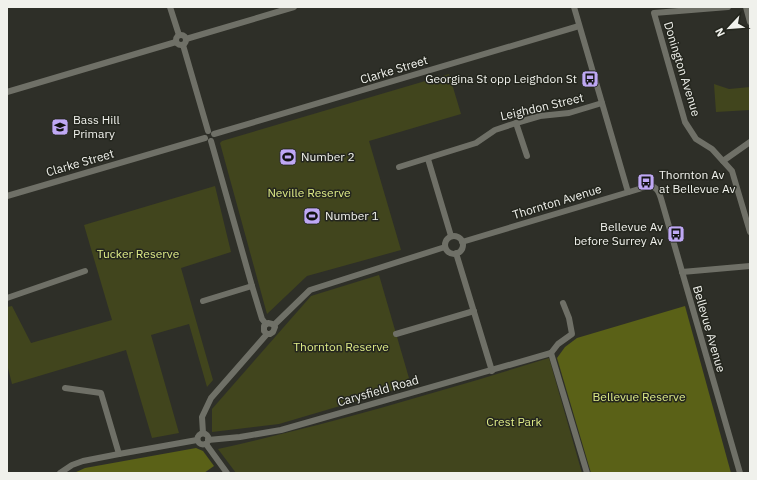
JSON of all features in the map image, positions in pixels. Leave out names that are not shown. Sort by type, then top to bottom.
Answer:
[{"type":"street","points":[[170,7],[179,35],[183,36],[211,133],[214,138],[208,140]]},
{"type":"street","points":[[7,92],[176,42],[178,45],[294,7]]},
{"type":"street","points":[[574,7],[628,192]]},
{"type":"street","name":"Donington Avenue","points":[[728,7],[654,13],[685,122],[696,139],[712,149],[732,171],[750,232]]},
{"type":"street","points":[[746,7],[750,22]]},
{"type":"street","name":"Clarke Street","points":[[211,133],[579,26]]},
{"type":"street","points":[[176,42],[176,38],[179,35]]},
{"type":"street","name":"Leighdon Street","points":[[399,167],[476,143],[495,130],[516,123],[540,116],[569,113],[602,103]]},
{"type":"street","points":[[516,123],[527,156]]},
{"type":"street","points":[[211,133],[205,134],[262,319],[266,324]]},
{"type":"street","name":"Clarke Street","points":[[7,196],[208,140]]},
{"type":"street","points":[[723,161],[750,142]]},
{"type":"street","points":[[428,158],[451,236]]},
{"type":"street","name":"Thornton Avenue","points":[[462,242],[628,192],[651,186],[658,190]]},
{"type":"street","name":"Bellevue Avenue","points":[[658,190],[740,473]]},
{"type":"street","points":[[451,236],[456,237],[462,242],[462,248],[456,254]]},
{"type":"street","points":[[445,246],[447,239],[451,236]]},
{"type":"street","points":[[445,246],[450,253],[456,254]]},
{"type":"street","points":[[197,440],[198,436],[202,433],[202,417],[204,410],[211,398],[267,334],[273,332],[275,329],[274,325],[310,290],[445,246]]},
{"type":"street","points":[[456,254],[492,371]]},
{"type":"street","points":[[682,272],[750,266]]},
{"type":"street","points":[[7,298],[85,270]]},
{"type":"street","points":[[203,301],[252,286]]},
{"type":"street","points":[[564,303],[572,334],[558,344],[551,353],[587,473]]},
{"type":"street","points":[[396,334],[474,311]]},
{"type":"street","points":[[266,324],[270,323],[274,325]]},
{"type":"street","points":[[266,324],[263,329],[267,334]]},
{"type":"street","name":"Carysfield Road","points":[[207,442],[280,430],[551,353]]},
{"type":"street","points":[[65,388],[101,393],[119,454]]},
{"type":"street","points":[[202,433],[207,436],[207,442],[227,473]]},
{"type":"street","points":[[197,440],[200,445],[207,442]]},
{"type":"street","points":[[60,473],[68,467],[78,463],[197,440]]},
{"type":"green space","name":"Neville Reserve","points":[[449,74],[461,114],[369,141],[401,250],[307,276],[267,314],[220,143],[222,141]]},
{"type":"green space","points":[[714,84],[729,89],[750,87],[750,110],[716,112]]},
{"type":"green space","name":"Tucker Reserve","points":[[215,186],[231,252],[181,268],[213,380],[207,387],[189,324],[151,335],[179,433],[152,438],[126,350],[12,384],[7,364],[7,307],[12,306],[31,343],[112,320],[84,225]]},
{"type":"green space","name":"Thornton Reserve","points":[[379,275],[411,385],[279,424],[212,432],[212,409],[311,296]]},
{"type":"green space","name":"Bellevue Reserve","points":[[685,306],[731,473],[591,473],[557,358],[565,347],[577,338]]},
{"type":"green space","name":"Crest Park","points":[[549,358],[582,473],[236,473],[218,449],[302,429],[384,407]]},
{"type":"green space","points":[[196,448],[203,451],[214,466],[204,473],[74,473],[85,468]]},
{"type":"place","name":"Georgina St opp Leighdon St","points":[[590,79]]},
{"type":"place","name":"Bass Hill Primary","points":[[60,127]]},
{"type":"place","name":"Number 2","points":[[288,157]]},
{"type":"place","name":"Thornton Av at Bellevue Av","points":[[646,182]]},
{"type":"place","name":"Number 1","points":[[312,216]]},
{"type":"place","name":"Bellevue Av before Surrey Av","points":[[676,234]]}]
